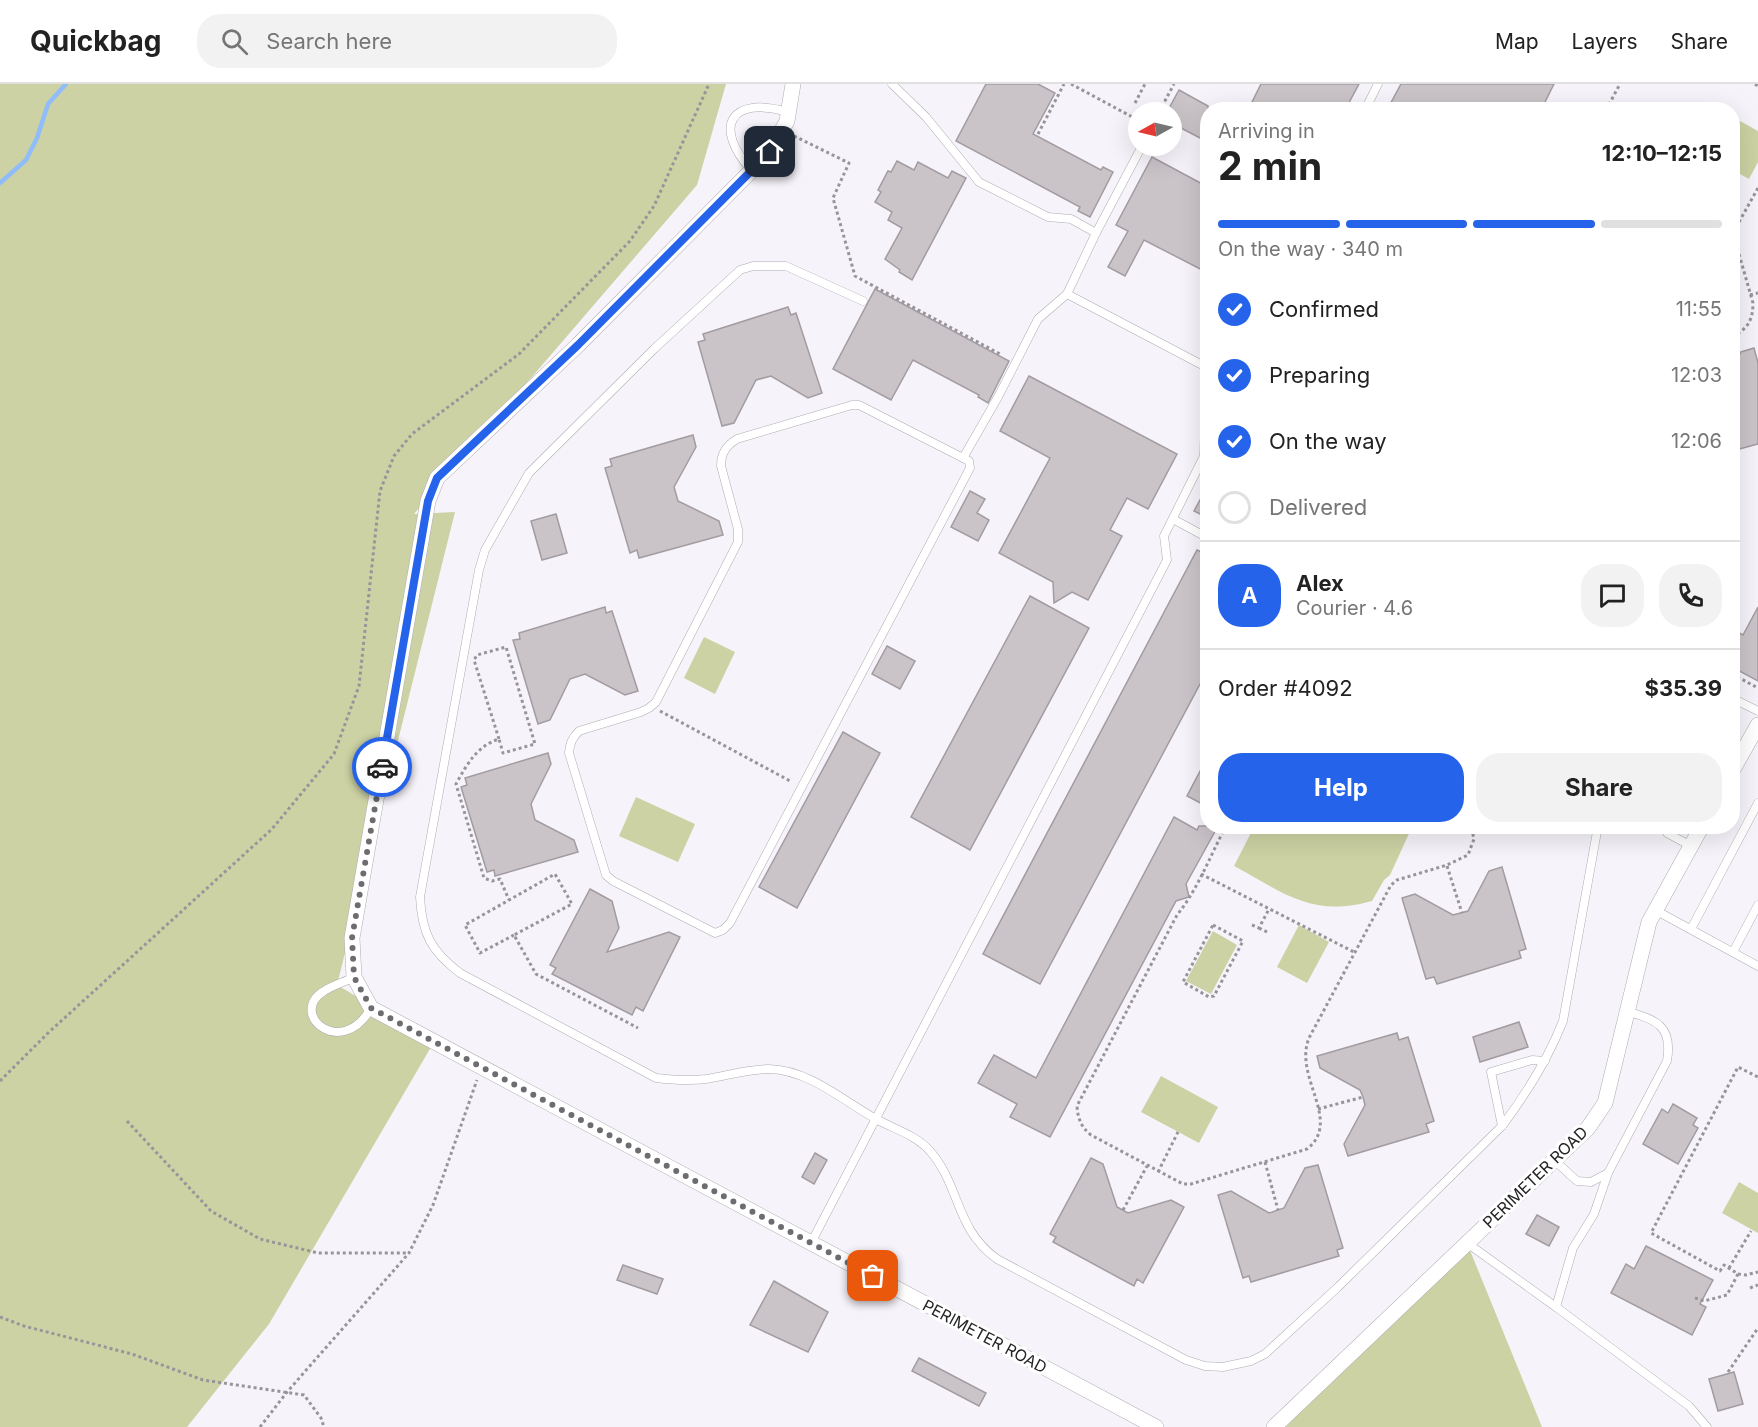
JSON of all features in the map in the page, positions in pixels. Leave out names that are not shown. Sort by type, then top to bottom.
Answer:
[{"type":"street","points":[[371,1008],[354,977],[352,938],[428,501],[437,478],[578,345],[770,152],[788,112],[793,84]]},
{"type":"street","points":[[1740,757],[1758,725]]},
{"type":"street","name":"PERIMETER ROAD","points":[[1274,1427],[1588,1128],[1605,1103],[1649,922],[1698,834]]},
{"type":"street","name":"PERIMETER ROAD","points":[[371,1008],[1156,1427]]},
{"type":"lane","points":[[892,84],[926,117],[979,182],[1048,218],[1071,219],[1096,233]]},
{"type":"lane","points":[[1369,102],[1378,84]]},
{"type":"lane","points":[[752,171],[742,160],[733,143],[730,127],[735,113],[747,107],[762,106],[788,112]]},
{"type":"lane","points":[[963,458],[998,398],[1038,319],[1067,294],[1137,156]]},
{"type":"lane","points":[[863,301],[786,266],[770,264],[740,270],[654,349],[529,473],[485,550],[479,570],[420,897],[425,932],[432,947],[452,967],[656,1078],[679,1081],[766,1069],[787,1070],[835,1093],[875,1119],[920,1141],[932,1152],[946,1177],[970,1232],[986,1251],[997,1259],[1186,1360],[1205,1366],[1223,1367],[1244,1364],[1265,1354],[1338,1287],[1502,1126],[1524,1097],[1545,1061],[1563,1021],[1597,834]]},
{"type":"lane","points":[[1067,294],[1200,364]]},
{"type":"lane","points":[[852,405],[859,405],[969,462],[970,468],[730,923],[723,930],[715,933],[606,875],[569,753],[572,738],[579,731],[641,712],[651,706],[738,542],[738,530],[721,466],[721,459],[729,444],[737,439],[852,405]]},
{"type":"lane","points":[[811,1243],[1167,560],[1164,536],[1200,464]]},
{"type":"lane","points":[[1173,519],[1200,534]]},
{"type":"lane","points":[[1740,702],[1758,711]]},
{"type":"lane","points":[[1691,929],[1758,803]]},
{"type":"lane","points":[[1669,834],[1691,846]]},
{"type":"lane","points":[[1733,952],[1758,905]]},
{"type":"lane","points":[[1655,910],[1758,966]]},
{"type":"lane","points":[[354,977],[323,991],[317,998],[312,1012],[314,1021],[321,1029],[331,1032],[342,1031],[355,1027],[366,1018],[371,1008]]},
{"type":"lane","points":[[1556,1307],[1573,1248],[1594,1214],[1608,1173],[1667,1061],[1670,1043],[1664,1029],[1646,1017],[1626,1011]]},
{"type":"lane","points":[[1502,1126],[1491,1072],[1532,1060],[1545,1061]]},
{"type":"lane","points":[[1554,1160],[1577,1181],[1591,1182],[1608,1173]]},
{"type":"lane","points":[[1467,1243],[1689,1406],[1707,1427]]},
{"type":"path","points":[[0,1081],[57,1025],[272,830],[334,754],[359,686],[380,491],[394,456],[412,434],[519,354],[630,241],[654,206],[709,84]]},
{"type":"path","points":[[1038,134],[1064,84]]},
{"type":"path","points":[[1071,84],[1128,115]]},
{"type":"path","points":[[1136,102],[1145,84]]},
{"type":"path","points":[[1164,102],[1174,84]]},
{"type":"path","points":[[1610,102],[1620,84]]},
{"type":"path","points":[[782,129],[849,164],[833,198],[855,276],[1000,354]]},
{"type":"path","points":[[1740,220],[1758,188]]},
{"type":"path","points":[[1740,258],[1753,314],[1749,324],[1740,333]]},
{"type":"path","points":[[1750,295],[1758,293]]},
{"type":"path","points":[[506,647],[535,744],[503,753],[499,739],[474,660],[477,655],[506,647]]},
{"type":"path","points":[[1740,678],[1758,688]]},
{"type":"path","points":[[651,706],[801,787]]},
{"type":"path","points":[[499,739],[483,746],[467,764],[456,784],[484,878],[492,881],[500,879],[509,900]]},
{"type":"path","points":[[1222,834],[1191,898],[1178,915],[1077,1106],[1078,1119],[1083,1129],[1158,1172],[1176,1181],[1191,1184],[1307,1149],[1314,1143],[1321,1128],[1304,1058],[1305,1048],[1354,952],[1391,885],[1398,880],[1447,865],[1468,855],[1473,848],[1473,834]]},
{"type":"path","points":[[1447,865],[1462,913]]},
{"type":"path","points":[[555,874],[572,904],[514,935],[480,953],[465,925],[555,874]]},
{"type":"path","points":[[1201,874],[1354,952]]},
{"type":"path","points":[[1259,928],[1269,909]]},
{"type":"path","points":[[1252,925],[1267,932]]},
{"type":"path","points":[[1213,926],[1243,941],[1214,996],[1209,997],[1183,982],[1213,926]]},
{"type":"path","points":[[514,935],[536,974],[638,1028]]},
{"type":"path","points":[[1758,1077],[1738,1067],[1651,1233],[1720,1271],[1724,1265],[1738,1274],[1758,1272]]},
{"type":"path","points":[[260,1427],[287,1392],[409,1253],[433,1205],[469,1098],[483,1068]]},
{"type":"path","points":[[1318,1109],[1363,1097]]},
{"type":"path","points":[[127,1121],[211,1210],[260,1239],[318,1253],[409,1253]]},
{"type":"path","points":[[1158,1172],[1178,1132]]},
{"type":"path","points":[[1265,1162],[1278,1210]]},
{"type":"path","points":[[1123,1210],[1147,1166]]},
{"type":"path","points":[[1729,1268],[1751,1231]]},
{"type":"path","points":[[1695,1298],[1704,1301],[1727,1295],[1738,1274]]},
{"type":"path","points":[[1750,1288],[1758,1285]]},
{"type":"path","points":[[0,1317],[24,1326],[132,1354],[204,1380],[304,1395],[321,1418],[324,1427]]},
{"type":"path","points":[[1728,1372],[1758,1328]]},
{"type":"green space","points":[[0,84],[726,84],[697,185],[414,514],[455,512],[337,985],[434,1042],[269,1324],[187,1427],[0,1427]]},
{"type":"green space","points":[[1740,121],[1758,131],[1758,162],[1749,179],[1740,174]]},
{"type":"green space","points":[[704,637],[735,652],[715,694],[684,678]]},
{"type":"green space","points":[[636,797],[695,824],[678,862],[619,836]]},
{"type":"green space","points":[[1250,834],[1409,834],[1390,875],[1384,880],[1372,901],[1351,905],[1315,905],[1299,900],[1234,866]]},
{"type":"green space","points":[[1299,925],[1329,942],[1307,983],[1277,967]]},
{"type":"green space","points":[[1213,931],[1237,945],[1211,994],[1186,981]]},
{"type":"green space","points":[[1161,1076],[1218,1107],[1199,1143],[1141,1112]]},
{"type":"green space","points":[[1739,1182],[1758,1193],[1758,1233],[1722,1213]]},
{"type":"green space","points":[[1467,1243],[1542,1427],[1274,1427]]},
{"type":"building","points":[[986,84],[1038,84],[1055,93],[1033,134],[1101,170],[1103,167],[1113,172],[1090,217],[1078,211],[1080,207],[956,141]]},
{"type":"building","points":[[1261,84],[1359,84],[1349,102],[1252,102]]},
{"type":"building","points":[[1401,84],[1554,84],[1545,102],[1391,102]]},
{"type":"building","points":[[1179,90],[1201,102],[1200,138],[1182,129],[1182,102],[1172,102]]},
{"type":"building","points":[[1152,157],[1200,183],[1200,269],[1144,240],[1125,276],[1108,267],[1128,231],[1116,225]]},
{"type":"building","points":[[897,161],[914,170],[918,162],[948,178],[952,171],[966,178],[912,280],[885,259],[902,228],[888,220],[892,212],[875,202],[881,192],[878,190],[888,171],[891,172]]},
{"type":"building","points":[[875,289],[1009,361],[988,403],[978,397],[979,395],[913,360],[891,400],[833,369]]},
{"type":"building","points":[[788,307],[791,315],[796,313],[822,393],[808,398],[771,376],[756,380],[734,423],[722,426],[698,342],[705,340],[703,334]]},
{"type":"building","points":[[1754,348],[1758,363],[1758,444],[1740,449],[1740,354]]},
{"type":"building","points":[[1029,376],[1177,454],[1148,509],[1127,498],[1110,530],[1122,536],[1088,600],[1072,592],[1054,603],[1053,582],[999,553],[1050,458],[1000,431]]},
{"type":"building","points":[[693,435],[696,447],[674,487],[678,501],[719,521],[723,535],[639,558],[637,550],[630,553],[605,468],[612,466],[610,459]]},
{"type":"building","points":[[970,491],[985,499],[977,513],[989,520],[978,541],[951,527]]},
{"type":"building","points":[[1200,500],[1200,514],[1194,511]]},
{"type":"building","points":[[556,514],[567,553],[542,560],[531,521]]},
{"type":"building","points":[[1197,550],[1200,551],[1200,684],[1040,984],[983,954]]},
{"type":"building","points":[[1030,596],[1089,628],[970,850],[911,817]]},
{"type":"building","points":[[605,607],[606,613],[612,611],[638,691],[625,695],[585,674],[570,679],[550,720],[538,724],[513,640],[520,639],[519,633]]},
{"type":"building","points":[[1758,607],[1758,681],[1740,671],[1740,633],[1743,635]]},
{"type":"building","points":[[887,646],[915,661],[900,689],[872,674]]},
{"type":"building","points":[[843,732],[880,753],[797,908],[759,887]]},
{"type":"building","points":[[548,753],[551,764],[531,804],[535,820],[574,840],[578,852],[495,876],[494,870],[487,872],[461,787],[467,785],[465,778]]},
{"type":"building","points":[[1200,771],[1200,803],[1187,796]]},
{"type":"building","points":[[1174,817],[1197,830],[1200,826],[1200,834],[1214,834],[1186,884],[1189,897],[1176,901],[1050,1137],[1010,1117],[1017,1104],[978,1083],[994,1055],[1036,1078]]},
{"type":"building","points":[[1502,867],[1526,949],[1519,951],[1521,958],[1437,984],[1434,977],[1426,979],[1402,898],[1415,894],[1453,915],[1468,911],[1489,871]]},
{"type":"building","points":[[590,889],[612,901],[619,928],[607,952],[669,932],[680,937],[643,1011],[636,1007],[632,1015],[552,974],[556,968],[550,965]]},
{"type":"building","points":[[1519,1022],[1528,1047],[1480,1062],[1473,1037]]},
{"type":"building","points":[[1397,1033],[1399,1040],[1408,1037],[1434,1121],[1426,1124],[1429,1132],[1348,1156],[1344,1144],[1365,1105],[1363,1097],[1360,1090],[1320,1068],[1317,1056]]},
{"type":"building","points":[[1673,1104],[1697,1118],[1693,1125],[1698,1128],[1678,1164],[1643,1144],[1662,1109],[1668,1113]]},
{"type":"building","points":[[815,1153],[827,1160],[814,1184],[802,1177]]},
{"type":"building","points":[[1091,1158],[1103,1164],[1117,1207],[1128,1213],[1171,1200],[1184,1207],[1143,1283],[1137,1279],[1134,1286],[1053,1242],[1056,1237],[1050,1234]]},
{"type":"building","points":[[1318,1165],[1343,1248],[1337,1250],[1339,1256],[1251,1282],[1249,1276],[1243,1278],[1218,1195],[1231,1191],[1269,1213],[1284,1208],[1305,1168]]},
{"type":"building","points":[[1537,1215],[1559,1227],[1549,1246],[1526,1234]]},
{"type":"building","points":[[1646,1246],[1713,1280],[1700,1304],[1706,1307],[1692,1335],[1611,1293],[1626,1264],[1634,1269]]},
{"type":"building","points":[[623,1265],[663,1279],[657,1294],[617,1280]]},
{"type":"building","points":[[774,1281],[828,1312],[808,1352],[750,1325]]},
{"type":"building","points":[[919,1358],[986,1393],[979,1406],[912,1371]]},
{"type":"building","points":[[1734,1372],[1743,1404],[1718,1411],[1709,1379]]},
{"type":"waterway","points":[[0,183],[26,160],[37,138],[48,104],[66,84]]},
{"type":"way so far","points":[[382,767],[352,938],[354,977],[371,1008],[873,1276]]},
{"type":"route","points":[[382,767],[428,501],[437,478],[578,345],[770,152]]}]
